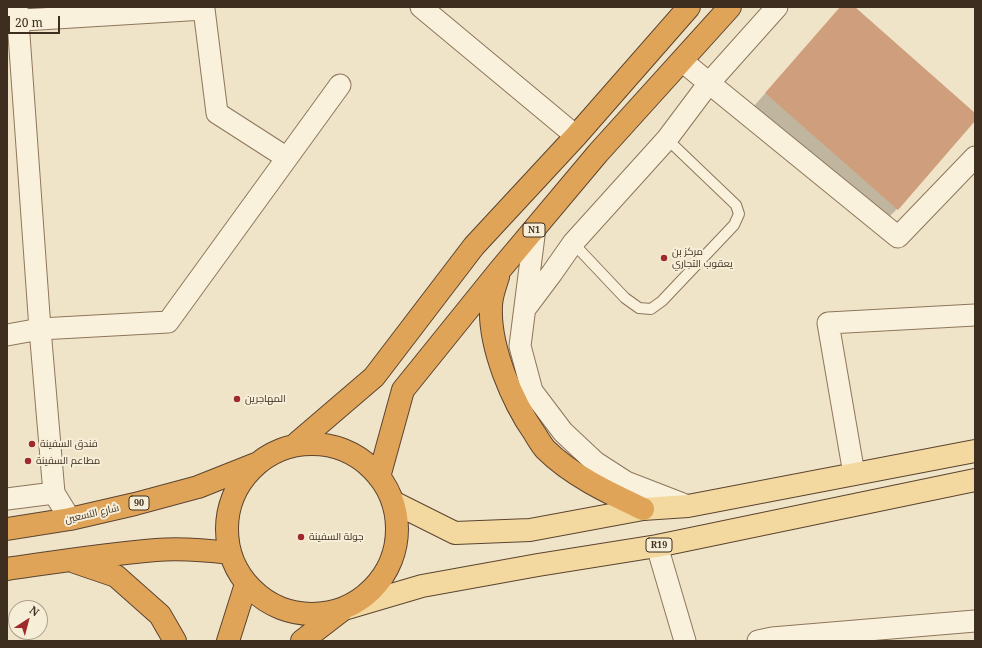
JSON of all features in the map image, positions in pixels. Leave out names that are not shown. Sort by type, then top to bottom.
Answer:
[{"type":"highway","points":[[344,609],[309,615],[288,610],[274,606],[246,584],[230,553],[226,526],[232,499],[245,476],[266,459],[297,443],[374,377],[474,246],[576,136],[689,7]]},
{"type":"highway","name":"N1","points":[[379,476],[403,390],[499,271],[598,153],[730,7]]},
{"type":"highway","points":[[499,271],[491,306],[494,344],[506,382],[526,422],[545,448],[572,471],[605,491],[643,509]]},
{"type":"highway","points":[[297,443],[330,446],[357,457],[379,476],[393,502],[397,534],[390,565],[371,592],[344,609],[302,641]]},
{"type":"highway","name":"شارع التسعين","points":[[7,529],[70,520],[198,487],[266,459]]},
{"type":"highway","points":[[7,569],[68,560],[157,550],[192,549],[230,553]]},
{"type":"highway","points":[[68,560],[116,576],[160,615],[175,641]]},
{"type":"highway","points":[[228,641],[246,584]]},
{"type":"main road","points":[[393,502],[455,533],[530,530],[643,509],[688,506],[975,451]]},
{"type":"main road","name":"R19","points":[[344,609],[422,586],[657,546],[975,480]]},
{"type":"street","points":[[421,7],[576,136]]},
{"type":"street","points":[[525,309],[552,274],[573,243],[667,140],[709,83],[777,7]]},
{"type":"street","points":[[70,520],[54,493],[14,16],[204,9],[217,113],[287,158]]},
{"type":"street","points":[[682,61],[898,237],[975,157]]},
{"type":"street","points":[[7,335],[40,329],[168,322],[340,85]]},
{"type":"street","points":[[536,228],[520,346],[532,390],[563,432],[595,462],[626,482],[688,506]]},
{"type":"street","points":[[854,474],[828,323],[975,315]]},
{"type":"street","points":[[7,499],[54,493]]},
{"type":"street","points":[[657,546],[685,641]]},
{"type":"street","points":[[768,640],[975,621]]},
{"type":"lane","points":[[573,243],[625,298],[639,308],[651,310],[662,301],[734,225],[739,214],[736,205],[667,140]]},
{"type":"building","points":[[840,7],[855,7],[975,113],[975,121],[898,210],[765,93]]},
{"type":"place","name":"مركز بن يعقوب التجاري","points":[[664,258]]},
{"type":"place","name":"المهاجرين","points":[[237,399]]},
{"type":"place","name":"فندق السفينة","points":[[32,444]]},
{"type":"place","name":"مطاعم السفينة","points":[[28,461]]},
{"type":"place","name":"جولة السفينة","points":[[301,537]]}]
